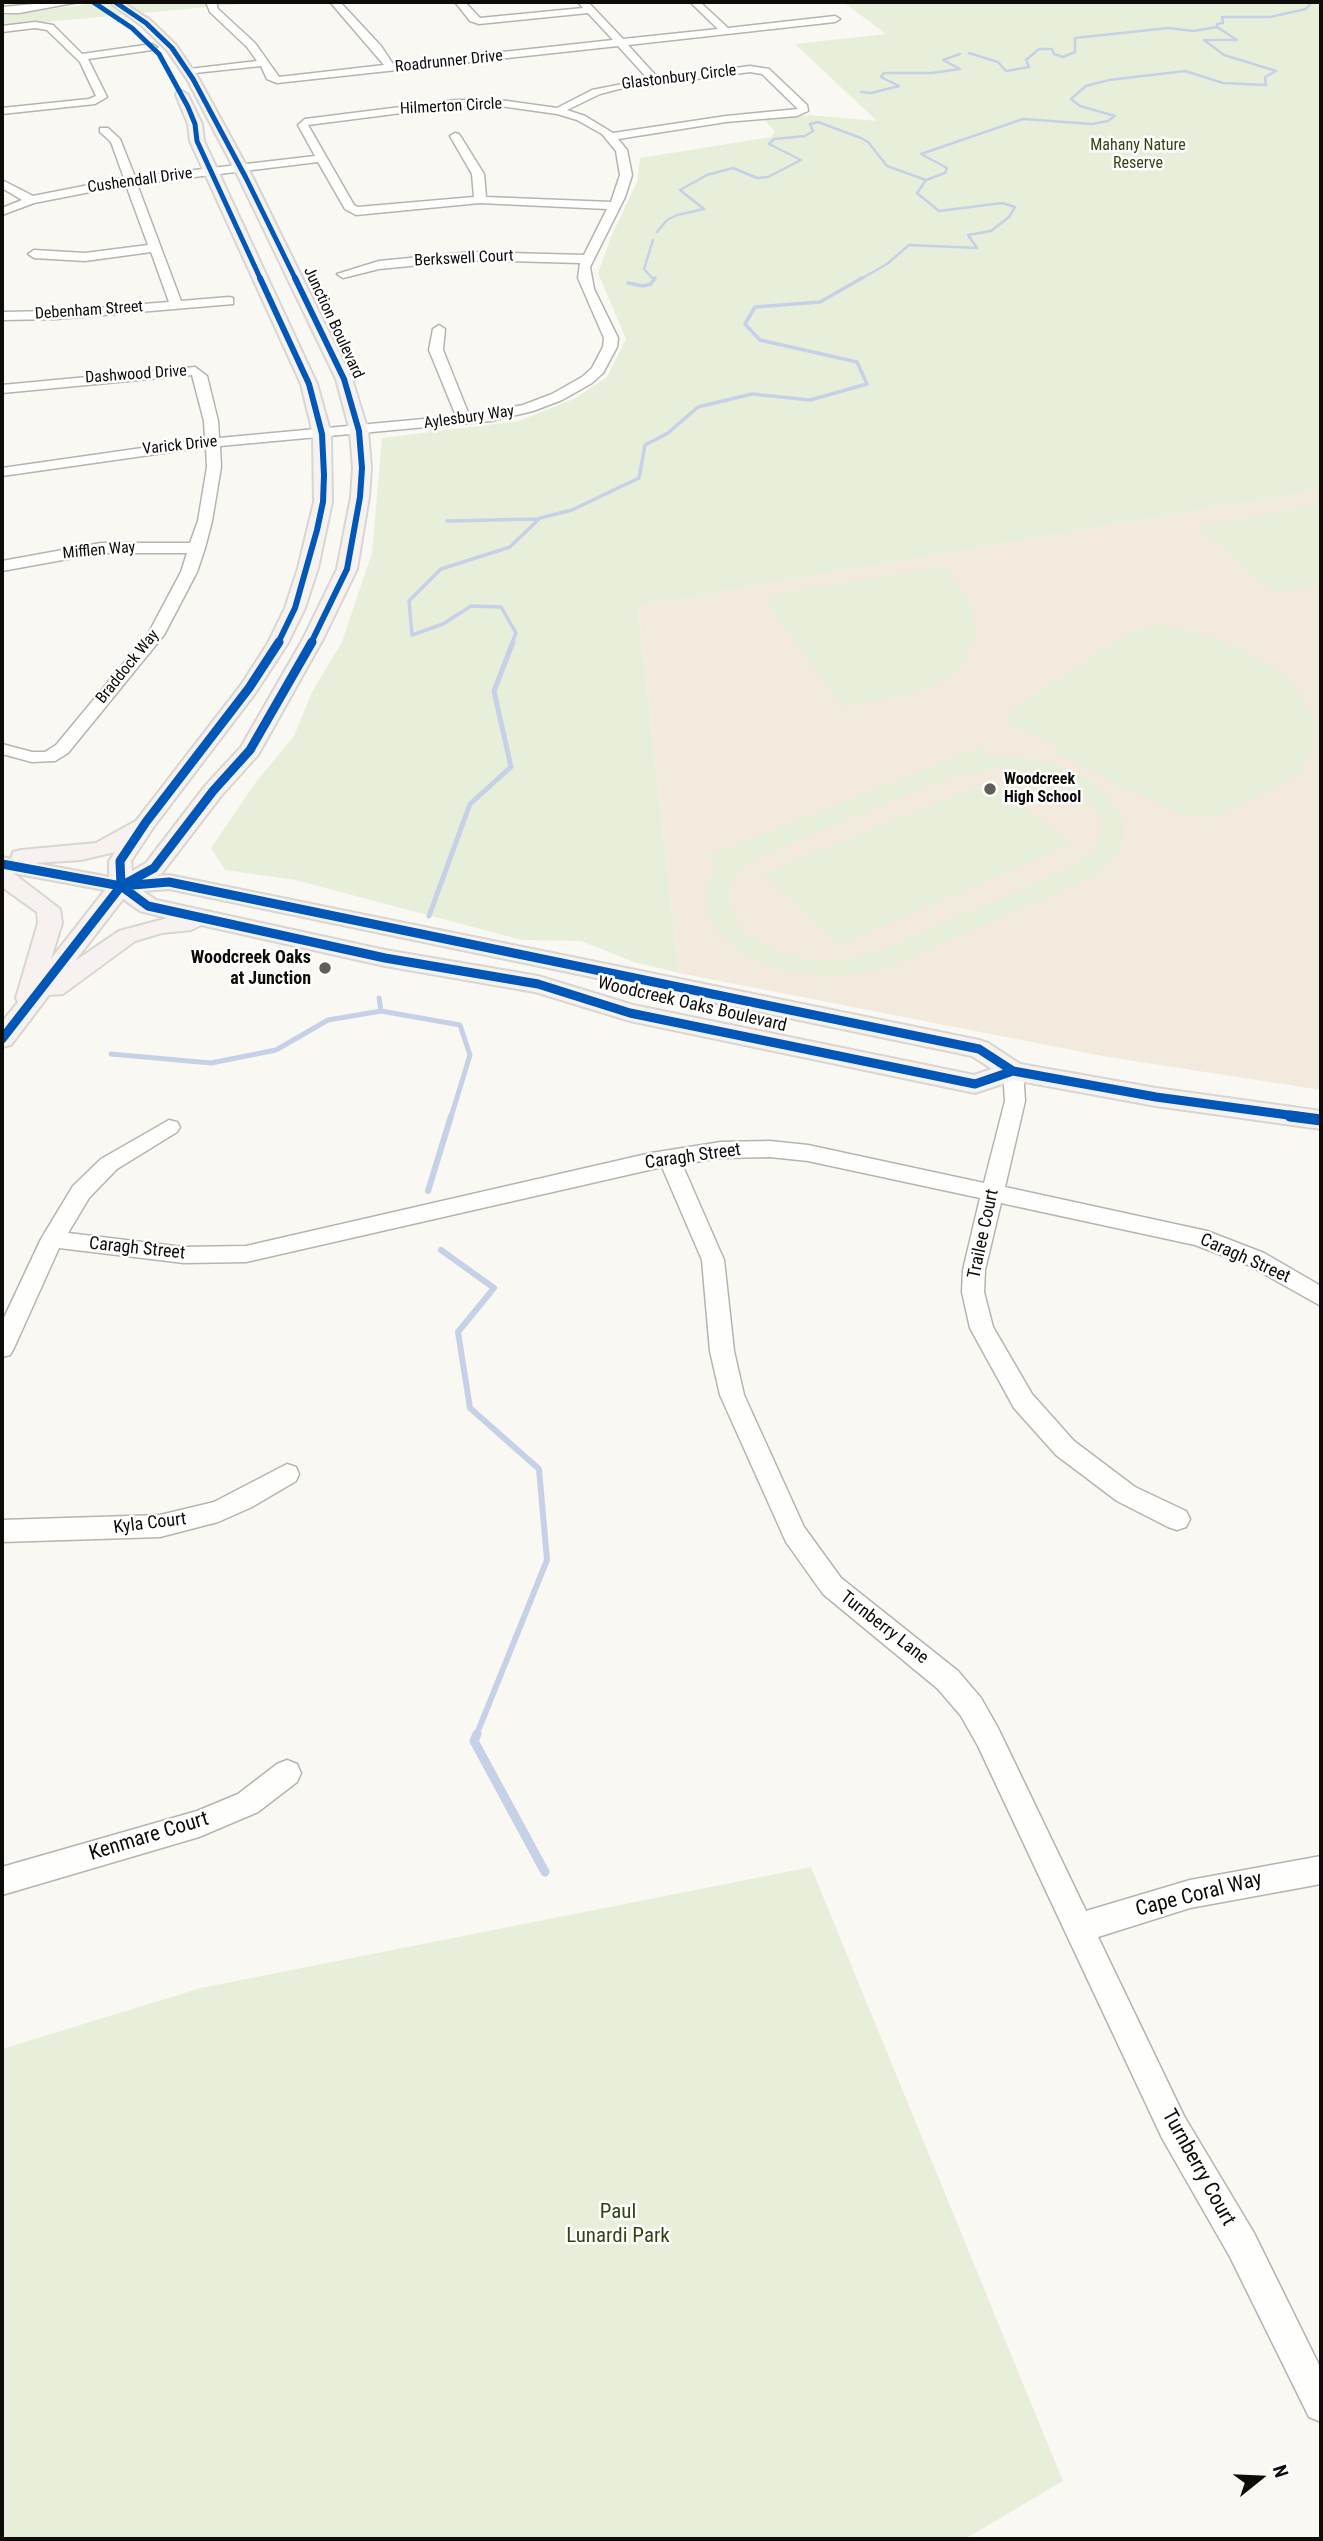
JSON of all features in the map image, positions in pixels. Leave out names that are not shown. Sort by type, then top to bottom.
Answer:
[{"type":"main road","points":[[93,2],[118,17],[152,47],[168,68],[188,107],[195,124],[197,141],[211,172],[299,358],[317,410],[322,434],[323,502],[308,568],[295,608],[278,643],[249,688],[146,822],[120,861],[121,886]]},
{"type":"main road","name":"Junction Boulevard","points":[[2,1039],[121,886],[154,868],[213,791],[250,750],[313,639],[347,569],[360,497],[362,468],[359,431],[344,379],[331,349],[240,168],[188,72],[163,38],[115,2]]},
{"type":"main road","points":[[2,858],[81,853],[101,849],[113,845],[146,822]]},
{"type":"main road","points":[[190,824],[187,862],[194,875],[240,896]]},
{"type":"main road","name":"Woodcreek Oaks Boulevard","points":[[2,864],[121,886],[169,882],[979,1049],[1013,1071],[1156,1097],[1321,1120]]},
{"type":"main road","points":[[2,876],[48,909],[50,923],[24,1011]]},
{"type":"main road","name":"Woodcreek Oaks Boulevard","points":[[121,886],[148,906],[385,958],[538,984],[630,1013],[975,1084],[1013,1071]]},
{"type":"main road","points":[[24,1011],[127,936],[160,926],[219,921]]},
{"type":"street","points":[[2,10],[48,2]]},
{"type":"street","points":[[2,10],[74,2]]},
{"type":"street","name":"Roadrunner Drive","points":[[211,2],[213,9],[251,45],[271,78],[277,80],[835,19]]},
{"type":"street","points":[[335,2],[377,48],[391,68]]},
{"type":"street","points":[[460,2],[473,19],[479,21],[586,6],[654,79]]},
{"type":"street","points":[[695,2],[727,32]]},
{"type":"street","points":[[2,29],[45,25],[81,57],[102,97],[99,100],[2,111]]},
{"type":"street","points":[[81,57],[152,47]]},
{"type":"street","points":[[188,72],[264,63]]},
{"type":"street","name":"Glastonbury Circle","points":[[558,111],[609,88],[654,79],[758,69],[765,71],[803,107],[803,111],[611,137]]},
{"type":"street","name":"Hilmerton Circle","points":[[611,137],[592,123],[558,111],[514,104],[463,103],[305,122],[303,125],[349,207],[356,211],[480,200],[614,206]]},
{"type":"street","points":[[104,130],[116,142],[176,304]]},
{"type":"street","points":[[455,136],[478,174],[480,200]]},
{"type":"street","points":[[586,259],[624,183],[626,166],[621,150],[611,137]]},
{"type":"street","name":"Cushendall Drive","points":[[2,212],[31,200],[130,181],[323,158]]},
{"type":"street","points":[[2,183],[31,200]]},
{"type":"street","points":[[34,254],[85,257],[155,248]]},
{"type":"street","name":"Berkswell Court","points":[[343,274],[379,265],[463,256],[514,255],[586,259]]},
{"type":"street","name":"Aylesbury Way","points":[[359,431],[465,421],[511,413],[573,389],[598,370],[610,348],[611,338],[584,278],[586,259]]},
{"type":"street","name":"Debenham Street","points":[[2,316],[56,315],[229,301]]},
{"type":"street","points":[[439,329],[436,350],[465,421]]},
{"type":"street","name":"Dashwood Drive","points":[[2,389],[195,371],[200,376],[207,399],[214,443]]},
{"type":"street","name":"Varick Drive","points":[[2,472],[137,450],[359,431]]},
{"type":"street","name":"Braddock Way","points":[[2,749],[32,757],[49,757],[62,749],[156,635],[177,598],[197,548],[212,493],[214,443]]},
{"type":"street","name":"Mifflen Way","points":[[2,566],[101,548],[197,548]]},
{"type":"street","name":"Trailee Court","points":[[1013,1071],[1015,1101],[974,1270],[973,1292],[982,1328],[1001,1367],[1023,1401],[1065,1447],[1125,1494],[1177,1519]]},
{"type":"street","points":[[2,1348],[52,1239],[68,1211],[95,1177],[127,1151],[169,1128]]},
{"type":"street","name":"Caragh Street","points":[[52,1239],[170,1254],[246,1254],[669,1158],[722,1150],[788,1151],[1199,1237],[1256,1259],[1321,1297]]},
{"type":"street","name":"Turnberry Lane","points":[[669,1158],[713,1260],[719,1296],[722,1351],[732,1395],[795,1534],[832,1586],[888,1634],[948,1679],[971,1707],[988,1737],[1079,1928]]},
{"type":"street","name":"Kyla Court","points":[[2,1531],[126,1529],[170,1524],[205,1515],[243,1500],[287,1474]]},
{"type":"street","name":"Kenmare Court","points":[[2,1881],[199,1824],[248,1803],[287,1773]]},
{"type":"street","name":"Cape Coral Way","points":[[1079,1928],[1190,1894],[1321,1870]]},
{"type":"street","name":"Turnberry Court","points":[[1079,1928],[1173,2127],[1242,2245],[1321,2405]]},
{"type":"shaded area","name":"Woodcreek High School","points":[[1321,489],[1321,1090],[1108,1057],[679,973],[638,606]]},
{"type":"green space","points":[[102,2],[263,2],[2,26],[2,16]]},
{"type":"green space","name":"Mahany Nature Reserve","points":[[843,2],[1321,2],[1321,489],[638,606],[679,973],[634,962],[581,941],[522,940],[295,880],[225,870],[211,848],[256,782],[294,736],[312,692],[342,642],[372,553],[382,438],[519,421],[576,398],[607,377],[626,339],[598,273],[611,237],[637,182],[640,158],[771,137],[775,131],[763,119],[811,115],[877,121],[795,44],[886,34]]},
{"type":"green space","points":[[1321,505],[1321,585],[1274,593],[1198,526]]},
{"type":"green space","points":[[943,567],[967,597],[977,627],[962,666],[933,687],[888,699],[842,707],[768,603],[777,594]]},
{"type":"green space","points":[[1159,624],[1220,640],[1257,657],[1280,672],[1301,696],[1314,721],[1314,747],[1299,775],[1219,817],[1182,815],[1052,752],[1057,746],[1007,723],[1007,713],[1129,634]]},
{"type":"green space","points":[[979,748],[989,756],[1014,756],[1051,763],[1085,778],[1101,789],[1120,813],[1124,826],[1124,838],[1114,860],[1093,877],[889,967],[871,972],[826,977],[783,971],[742,954],[716,930],[709,918],[705,896],[717,866],[707,856]],"holes":[[[998,768],[1035,772],[1055,779],[1080,793],[1091,802],[1102,825],[1096,848],[1070,868],[882,950],[853,959],[811,960],[775,951],[745,933],[736,921],[729,897],[731,885],[736,875],[757,857],[954,776]]]},
{"type":"green space","points":[[991,781],[1072,844],[840,945],[763,874]]},
{"type":"green space","name":"Paul Lunardi Park","points":[[811,1867],[1063,2481],[965,2539],[2,2539],[2,2049],[201,1988]]},
{"type":"waterway","points":[[1217,27],[1217,24],[1223,23],[1222,17],[1270,17],[1306,9],[1312,2]]},
{"type":"waterway","points":[[926,180],[945,173],[947,168],[921,154],[1023,119],[1092,124],[1108,121],[1115,116],[1080,106],[1071,99],[1086,86],[1109,80],[1185,71],[1223,83],[1266,85],[1265,77],[1276,71],[1224,55],[1204,40],[1237,40],[1217,27]]},
{"type":"waterway","points":[[969,53],[998,62],[1006,71],[1029,67],[1026,60],[1039,49],[1052,49],[1054,54],[1063,57],[1075,52],[1075,38],[1168,28],[1194,31],[1217,27]]},
{"type":"waterway","points":[[861,92],[871,93],[899,86],[881,77],[884,73],[932,73],[960,69],[943,60],[960,54]]},
{"type":"waterway","points":[[657,232],[667,220],[677,215],[704,209],[680,190],[707,175],[733,168],[757,178],[768,177],[801,160],[769,144],[774,139],[805,136],[813,131],[810,124],[818,122],[861,138],[868,142],[887,166],[926,180]]},
{"type":"waterway","points":[[859,280],[887,264],[909,245],[977,248],[968,235],[991,231],[1009,217],[1015,207],[1002,203],[939,211],[917,193],[926,180]]},
{"type":"waterway","points":[[653,240],[644,269],[654,280]]},
{"type":"waterway","points":[[539,519],[572,510],[639,478],[645,445],[668,433],[698,407],[752,394],[810,400],[867,384],[857,362],[760,340],[745,324],[755,307],[820,302],[862,278]]},
{"type":"waterway","points":[[628,283],[643,286],[651,284],[654,280]]},
{"type":"waterway","points":[[447,521],[539,519]]},
{"type":"waterway","points":[[512,643],[516,633],[501,607],[471,606],[443,624],[412,635],[409,601],[441,569],[510,547],[539,519]]},
{"type":"waterway","points":[[429,916],[470,804],[511,767],[494,691],[513,642]]},
{"type":"waterway","points":[[379,998],[381,1011]]},
{"type":"waterway","points":[[111,1054],[211,1063],[276,1050],[328,1020],[381,1011]]},
{"type":"waterway","points":[[381,1011],[460,1025],[470,1055],[451,1117]]},
{"type":"waterway","points":[[428,1191],[451,1116]]},
{"type":"waterway","points":[[441,1250],[494,1288],[458,1332],[470,1408],[539,1469],[547,1560],[476,1736]]},
{"type":"waterway","points":[[477,1734],[474,1741],[545,1872]]},
{"type":"cycle path","points":[[93,2],[132,28],[159,54],[188,107],[195,124],[197,141],[309,384],[322,434],[324,475],[323,502],[317,530],[295,608],[278,643],[249,688],[146,822],[120,861],[121,886]]},
{"type":"cycle path","points":[[2,1039],[121,886],[154,868],[213,791],[250,750],[313,639],[347,569],[360,497],[362,468],[359,431],[344,379],[246,178],[193,79],[172,48],[146,23],[115,2]]},
{"type":"cycle path","points":[[2,864],[121,886],[169,882],[979,1049],[1013,1071],[1156,1097],[1321,1120]]},
{"type":"cycle path","points":[[121,886],[148,906],[385,958],[538,984],[630,1013],[975,1084],[1013,1071]]},
{"type":"place","name":"Woodcreek High School","points":[[990,789]]},
{"type":"place","name":"Woodcreek Oaks at Junction","points":[[325,968]]}]
